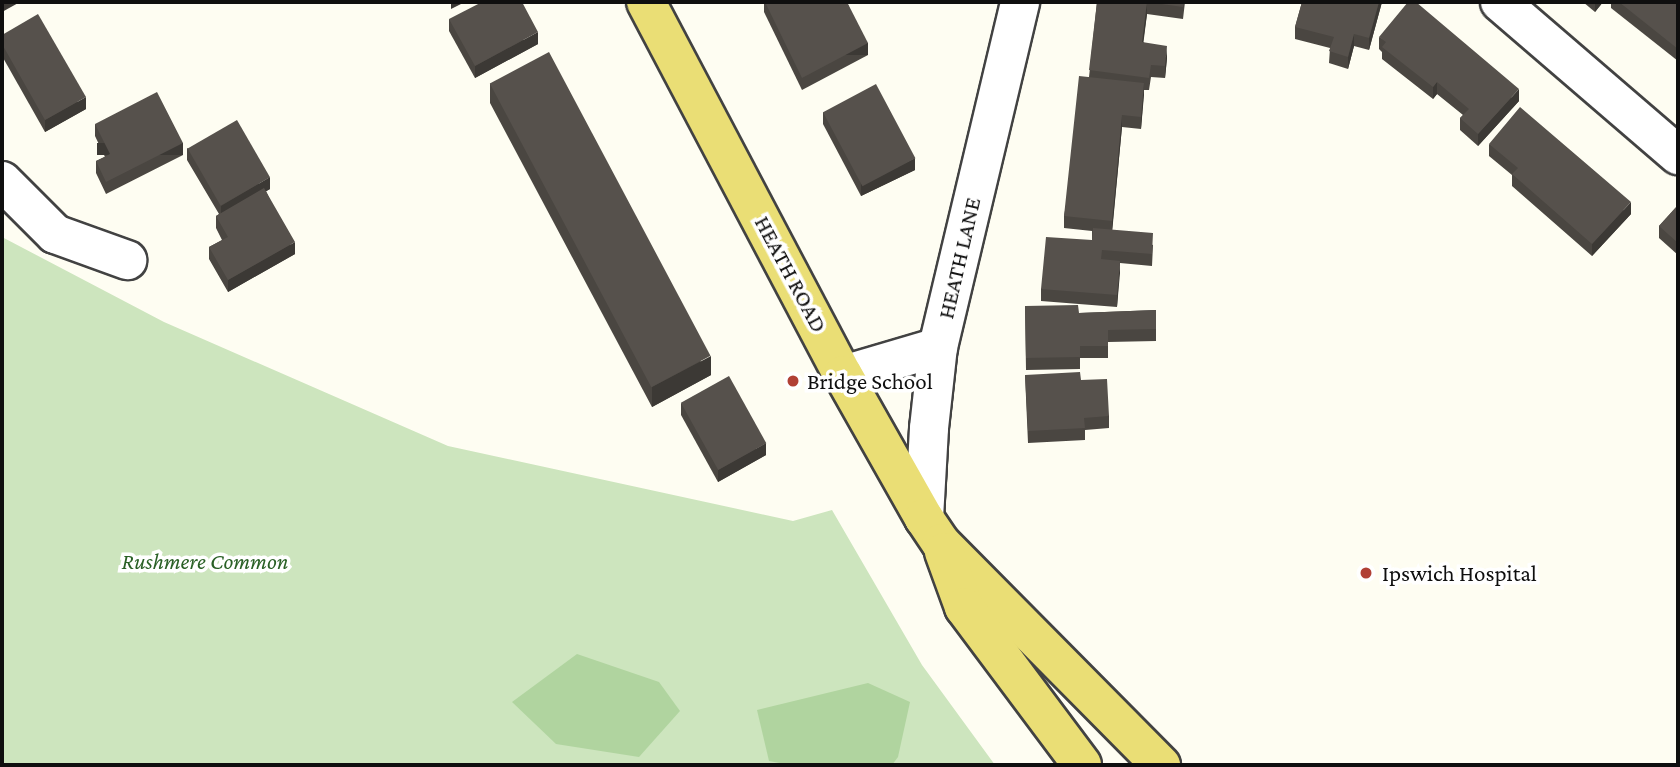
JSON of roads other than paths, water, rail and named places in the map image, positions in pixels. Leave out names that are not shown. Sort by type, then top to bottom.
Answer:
[{"type":"main road","name":"HEATH ROAD","points":[[646,2],[843,374],[932,531],[964,607],[1082,765]]},
{"type":"main road","name":"HEATH ROAD","points":[[932,531],[1161,765]]},
{"type":"street","name":"HEATH LANE","points":[[932,531],[929,428],[938,347],[1020,2]]},
{"type":"street","points":[[1500,2],[1678,155]]},
{"type":"street","points":[[2,181],[55,234],[127,260]]},
{"type":"street","points":[[843,374],[938,347]]},
{"type":"place","name":"Bridge School","points":[[793,381]]},
{"type":"place","name":"Ipswich Hospital","points":[[1366,573]]},
{"type":"park label","name":"Rushmere Common","points":[[205,561]]}]
